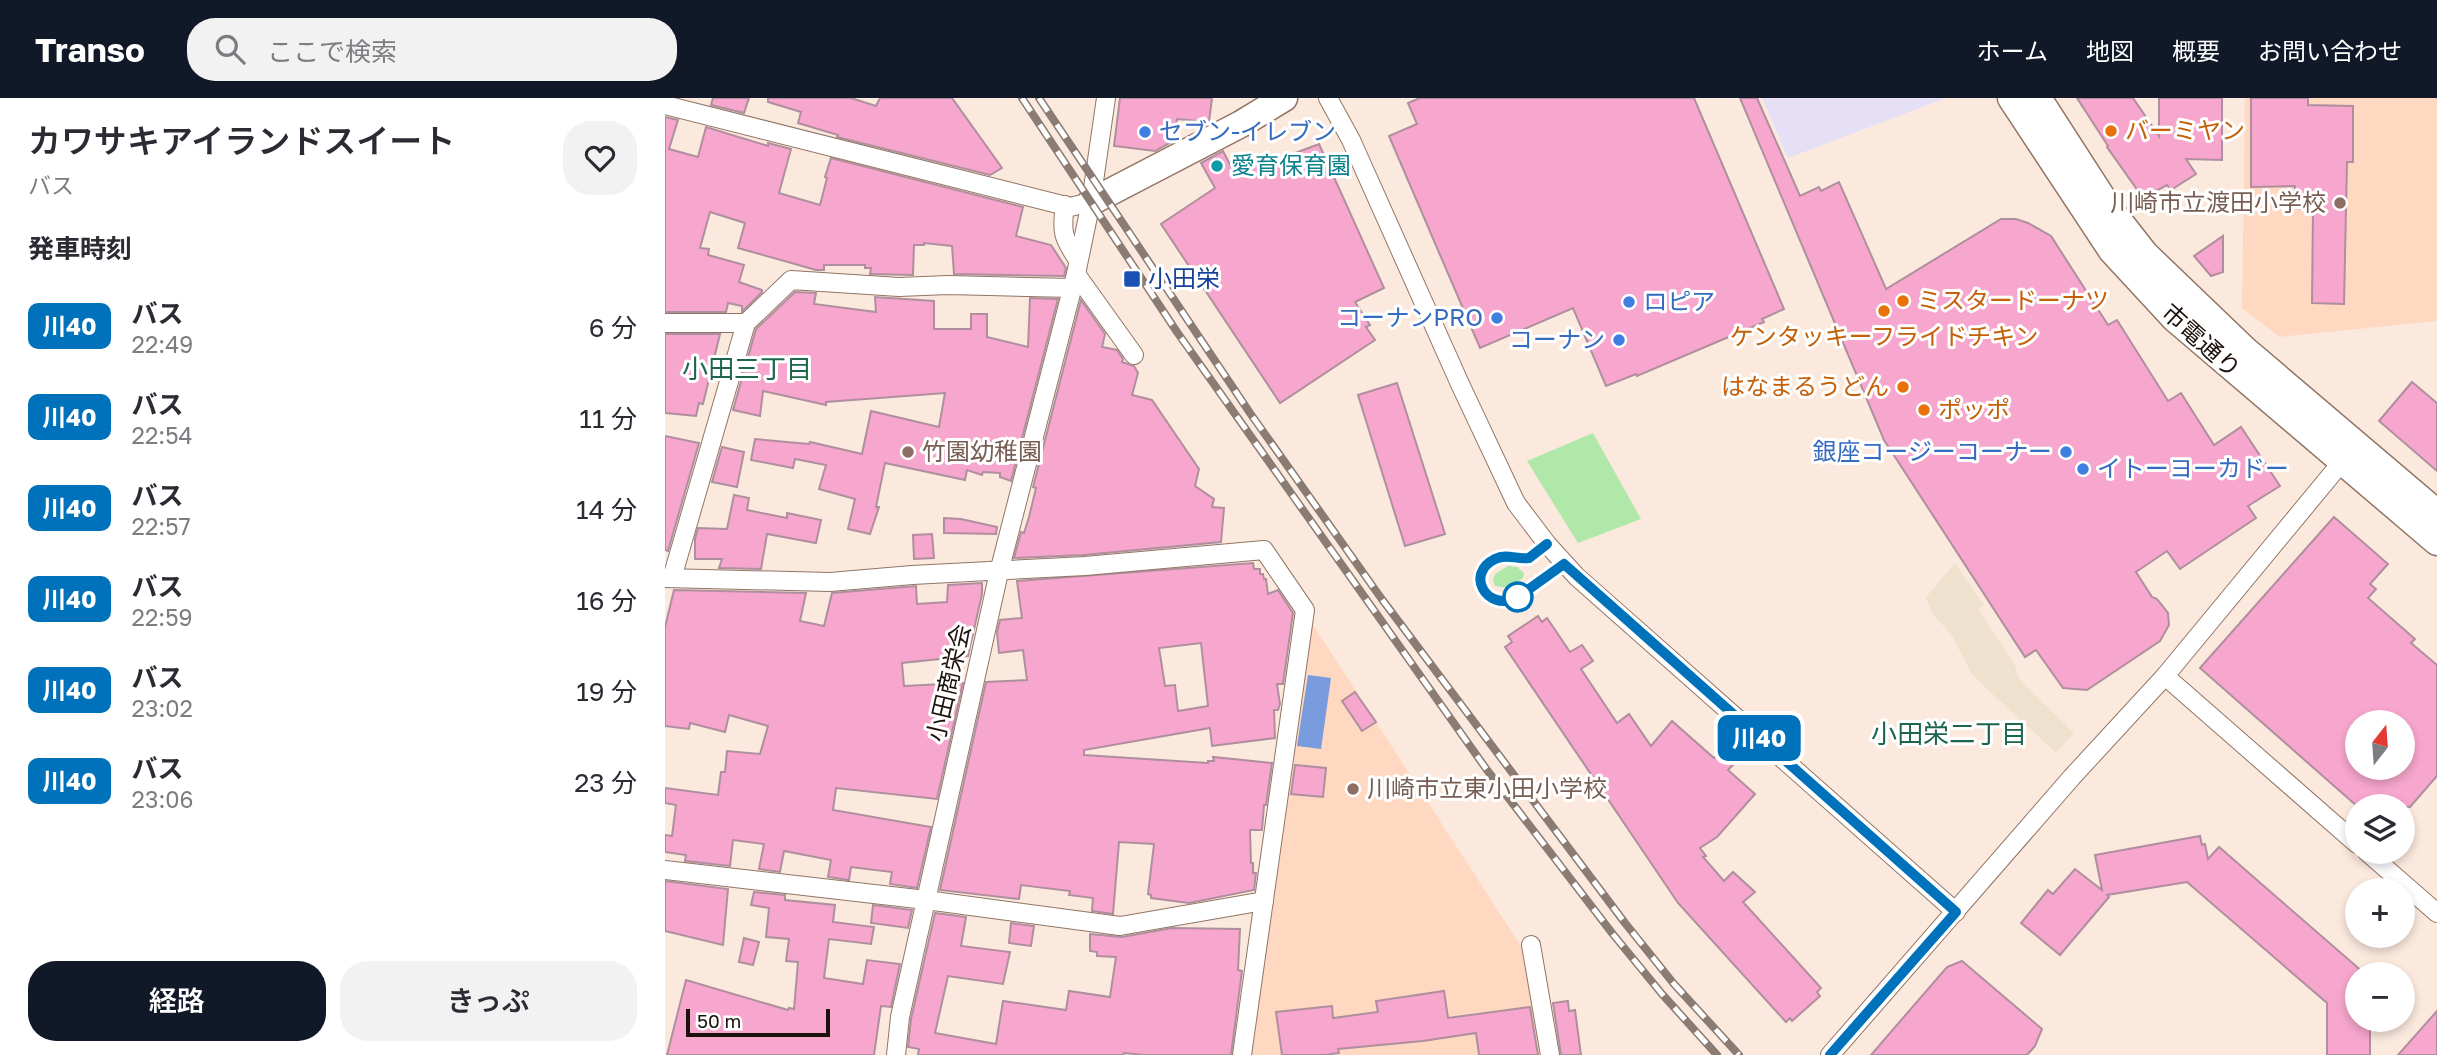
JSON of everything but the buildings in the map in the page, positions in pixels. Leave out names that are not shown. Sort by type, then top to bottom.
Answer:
[{"type":"street","name":"小田商栄会","points":[[896,1055],[900,1017],[999,572],[1076,274],[1091,202],[1106,98]]},
{"type":"street","points":[[665,105],[1076,207],[1091,202],[1241,124],[1284,98]]},
{"type":"street","points":[[1328,98],[1351,140],[1516,503],[1547,544],[1577,577],[1956,912]]},
{"type":"street","name":"市電通り","points":[[2011,98],[2112,251],[2174,318],[2341,463],[2437,542]]},
{"type":"street","name":"市電通り","points":[[2038,98],[2109,208],[2145,254],[2244,349],[2437,513]]},
{"type":"street","points":[[1065,205],[1062,227],[1076,274],[1134,355]]},
{"type":"street","points":[[1076,274],[899,287],[791,280],[746,323],[668,578],[829,582],[912,575],[999,572],[1265,550],[1304,610],[1243,1055]]},
{"type":"street","points":[[665,323],[746,323]]},
{"type":"street","points":[[1830,1055],[2072,777],[2165,676],[2341,463]]},
{"type":"street","points":[[2165,676],[2345,834]]},
{"type":"street","points":[[2381,864],[2437,913]]},
{"type":"street","points":[[665,870],[926,900],[1120,926],[1264,901]]},
{"type":"street","points":[[1531,945],[1550,1055]]},
{"type":"shaded area","points":[[1762,98],[1946,98],[1788,158]]},
{"type":"shaded area","name":"川崎市立渡田小学校","points":[[2245,98],[2437,98],[2437,321],[2279,337],[2242,308]]},
{"type":"shaded area","points":[[1955,563],[1984,605],[1978,609],[2015,665],[2020,680],[2074,733],[2056,753],[1973,676],[1951,634],[1933,615],[1926,597]]},
{"type":"shaded area","name":"川崎市立東小田小学校","points":[[1310,620],[1528,957],[1544,1055],[1249,1055]]},
{"type":"green space","points":[[1593,433],[1641,519],[1578,543],[1527,461]]},
{"type":"green space","points":[[1508,566],[1517,567],[1524,573],[1523,578],[1508,588],[1495,586],[1495,574]]},
{"type":"water","points":[[1308,675],[1331,678],[1321,749],[1297,746]]},
{"type":"railway","points":[[1022,98],[1177,332],[1487,770],[1612,933],[1717,1055]]},
{"type":"railway","points":[[1039,98],[1250,413],[1381,598],[1625,923],[1674,984],[1739,1055]]},
{"type":"bus line","name":"川40","points":[[1547,544],[1529,558],[1497,557],[1482,572],[1480,581],[1483,591],[1492,598],[1507,602],[1564,564],[1956,912],[1830,1055]]},
{"type":"place","name":"バーミヤン","points":[[2111,131]]},
{"type":"place","name":"セブン-イレブン","points":[[1145,132]]},
{"type":"place","name":"愛育保育園","points":[[1217,166]]},
{"type":"place","name":"川崎市立渡田小学校","points":[[2340,203]]},
{"type":"place","name":"小田栄","points":[[1132,279]]},
{"type":"place","name":"ミスタードーナツ","points":[[1903,301]]},
{"type":"place","name":"ロピア","points":[[1629,302]]},
{"type":"place","name":"ケンタッキーフライドチキン","points":[[1884,311]]},
{"type":"place","name":"コーナンPRO","points":[[1497,318]]},
{"type":"place","name":"コーナン","points":[[1619,340]]},
{"type":"place","name":"はなまるうどん","points":[[1903,387]]},
{"type":"place","name":"ポッポ","points":[[1924,410]]},
{"type":"place","name":"竹園幼稚園","points":[[908,452]]},
{"type":"place","name":"銀座コージーコーナー","points":[[2066,452]]},
{"type":"place","name":"イトーヨーカドー","points":[[2083,469]]},
{"type":"place","name":"川崎市立東小田小学校","points":[[1353,789]]},
{"type":"district","name":"小田三丁目","points":[[747,369]]},
{"type":"district","name":"小田栄二丁目","points":[[1949,734]]}]
